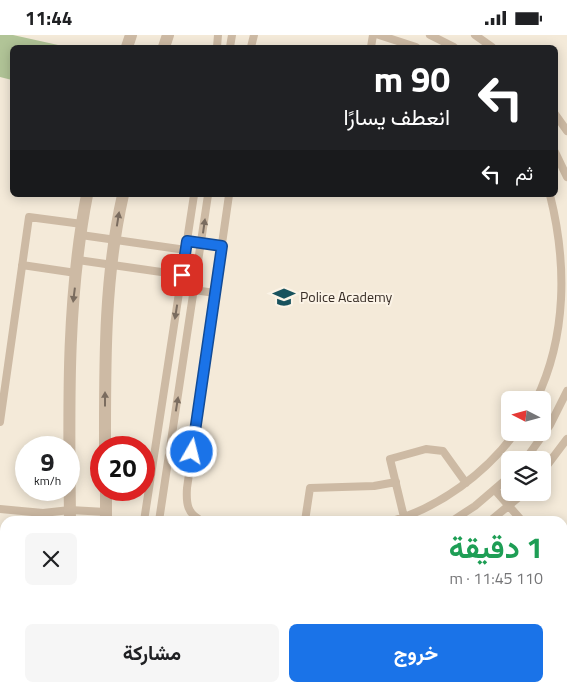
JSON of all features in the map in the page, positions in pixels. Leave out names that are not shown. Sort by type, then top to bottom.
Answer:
[{"type":"street","points":[[70,516],[69,362],[76,273],[87,197]]},
{"type":"street","points":[[105,436],[106,329],[115,240],[123,197]]},
{"type":"street","points":[[106,501],[106,516]]},
{"type":"lane","points":[[380,35],[410,45]]},
{"type":"lane","points":[[430,35],[450,45]]},
{"type":"lane","points":[[475,35],[489,45]]},
{"type":"lane","points":[[561,123],[567,131]]},
{"type":"lane","points":[[558,158],[567,177]]},
{"type":"lane","points":[[145,516],[194,197]]},
{"type":"lane","points":[[160,516],[208,197]]},
{"type":"lane","points":[[194,516],[191,514],[186,500],[229,197]]},
{"type":"lane","points":[[540,391],[558,344],[565,306],[564,251],[550,197]]},
{"type":"lane","points":[[0,422],[29,217],[115,240],[186,250]]},
{"type":"lane","points":[[187,241],[222,246]]},
{"type":"lane","points":[[78,259],[182,275]]},
{"type":"lane","points":[[22,265],[76,273]]},
{"type":"lane","points":[[180,288],[215,293]]},
{"type":"lane","points":[[531,451],[550,425],[567,391]]},
{"type":"lane","points":[[551,461],[567,439]]},
{"type":"lane","points":[[406,516],[446,496],[466,483],[490,462],[508,441]]},
{"type":"lane","points":[[404,516],[390,459],[426,449],[443,451],[466,483]]},
{"type":"lane","points":[[306,516],[310,488],[374,486],[396,482]]},
{"type":"lane","points":[[459,516],[501,484]]},
{"type":"lane","points":[[494,490],[517,516]]},
{"type":"lane","points":[[496,516],[514,501]]},
{"type":"lane","points":[[0,509],[70,516]]},
{"type":"lane","points":[[31,512],[31,516]]},
{"type":"green space","points":[[0,35],[13,35],[58,45],[10,45],[10,80],[0,77]]},
{"type":"place","name":"Police Academy","points":[[284,297]]},
{"type":"route","points":[[182,275],[187,241],[222,246],[192,452]]}]
